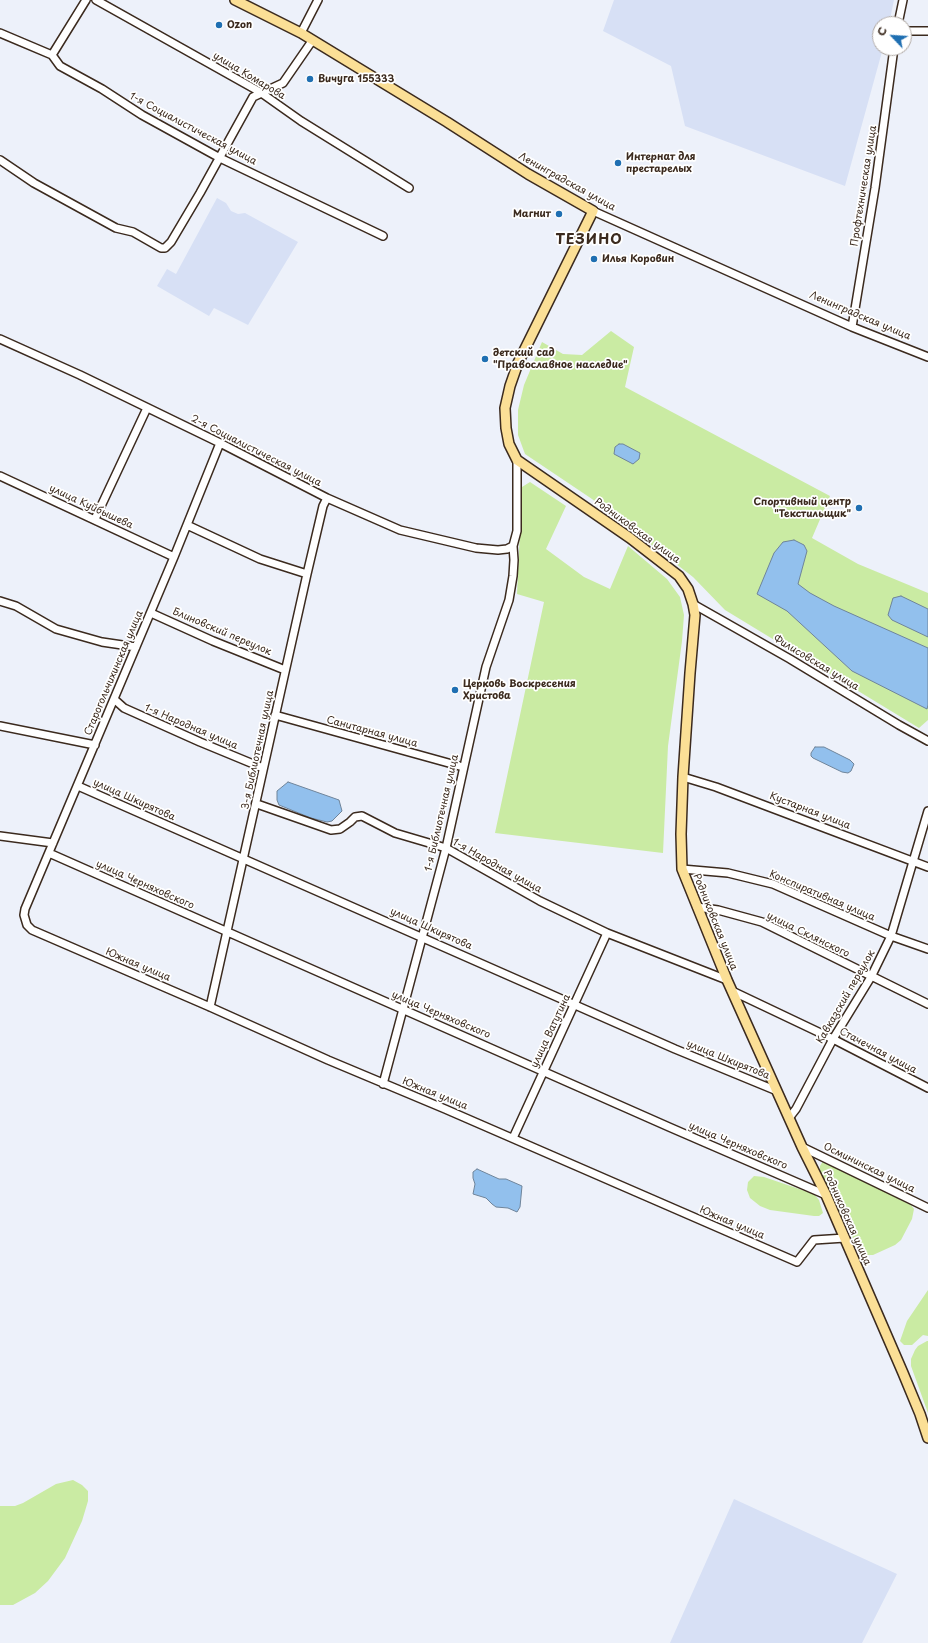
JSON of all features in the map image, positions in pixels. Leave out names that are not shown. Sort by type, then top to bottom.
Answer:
[{"type":"main road","name":"Ленинградская улица","points":[[235,0],[301,33],[447,122],[528,174],[592,211]]},
{"type":"main road","points":[[518,460],[509,444],[506,428],[506,408],[510,386],[518,363],[592,211]]},
{"type":"main road","name":"Родниковская улица","points":[[518,460],[630,538],[679,576],[688,589],[694,604],[695,615],[683,777],[681,834],[682,869],[696,908],[727,980],[802,1147],[826,1195],[904,1373],[928,1438]]},
{"type":"street","points":[[52,55],[86,0]]},
{"type":"street","name":"улица Комарова","points":[[96,0],[260,92],[301,121],[409,188]]},
{"type":"street","points":[[301,33],[318,0]]},
{"type":"street","points":[[900,16],[903,0]]},
{"type":"street","points":[[912,31],[928,31]]},
{"type":"street","name":"1-я Социалистическая улица","points":[[0,33],[52,55],[60,66],[102,89],[142,115],[220,158],[383,236]]},
{"type":"street","points":[[0,160],[34,183],[116,228],[133,232],[161,248],[165,248],[171,242],[220,158],[253,97],[260,92],[283,83],[312,41]]},
{"type":"street","name":"Профтехническая улица","points":[[852,327],[875,188],[893,56]]},
{"type":"street","name":"Ленинградская улица","points":[[592,211],[852,327],[928,357]]},
{"type":"street","name":"2-я Социалистическая улица","points":[[0,338],[220,443],[327,498],[400,530],[428,538],[476,548],[498,550],[507,549],[513,546]]},
{"type":"street","points":[[95,519],[147,408]]},
{"type":"street","name":"Старогольчихинская улица","points":[[25,909],[174,557],[220,443]]},
{"type":"street","name":"1-я Библиотечная улица","points":[[383,1084],[446,848],[488,660],[509,600],[513,576],[513,546],[517,531],[518,460]]},
{"type":"street","name":"улица Куйбышева","points":[[0,476],[174,557]]},
{"type":"street","name":"3-я Библиотечная улица","points":[[210,1007],[228,932],[243,858],[257,804],[263,768],[307,574],[327,498]]},
{"type":"street","points":[[187,525],[260,559],[307,574]]},
{"type":"street","points":[[0,601],[16,606],[56,628],[96,641],[136,647]]},
{"type":"street","name":"Филисовская улица","points":[[694,604],[928,741]]},
{"type":"street","name":"Блиновский переулок","points":[[150,613],[213,641],[285,670]]},
{"type":"street","name":"1-я Народная улица","points":[[114,699],[124,708],[263,768]]},
{"type":"street","name":"Санитарная улица","points":[[275,716],[463,767]]},
{"type":"street","points":[[0,726],[94,745]]},
{"type":"street","name":"Кустарная улица","points":[[683,777],[716,787],[928,867]]},
{"type":"street","name":"улица Шкирятова","points":[[78,786],[423,936],[676,1049],[777,1091]]},
{"type":"street","name":"1-я Народная улица","points":[[257,804],[331,830],[340,829],[358,815],[395,833],[446,848],[540,901],[607,933],[727,980]]},
{"type":"street","name":"Кавказский переулок","points":[[789,1118],[796,1109],[833,1039],[871,977],[892,936],[928,811]]},
{"type":"street","points":[[0,836],[53,843]]},
{"type":"street","name":"улица Черняховского","points":[[49,853],[826,1195]]},
{"type":"street","name":"Конспиративная улица","points":[[682,869],[728,873],[773,884],[892,936],[928,949]]},
{"type":"street","name":"улица Склянского","points":[[696,908],[718,910],[762,922],[928,1004]]},
{"type":"street","name":"Южная улица","points":[[25,909],[25,920],[27,926],[32,930],[383,1084],[513,1138],[797,1262],[814,1240],[845,1238]]},
{"type":"street","name":"улица Ватутина","points":[[513,1138],[607,933]]},
{"type":"street","name":"Стачечная улица","points":[[732,991],[833,1039],[928,1088]]},
{"type":"street","name":"Осмининская улица","points":[[802,1147],[928,1208]]},
{"type":"shaded area","points":[[614,0],[894,0],[891,16],[872,16],[872,56],[881,56],[845,186],[685,126],[671,66],[603,31]]},
{"type":"shaded area","points":[[217,198],[226,203],[231,211],[238,214],[245,213],[298,242],[248,325],[214,308],[209,316],[157,286],[167,269],[176,274]]},
{"type":"shaded area","points":[[734,1499],[897,1574],[862,1643],[670,1643]]},
{"type":"green space","points":[[611,331],[634,347],[625,387],[830,496],[812,538],[858,564],[928,593],[928,720],[919,728],[725,610],[693,577],[592,499],[525,454],[518,435],[518,410],[524,385],[542,342],[563,354],[582,355]]},
{"type":"green space","points":[[530,482],[566,506],[546,549],[584,577],[610,589],[628,546],[667,579],[680,597],[684,615],[668,746],[663,853],[495,833],[544,602],[517,594],[522,487]]},
{"type":"green space","points":[[823,1161],[911,1205],[914,1209],[912,1219],[901,1240],[895,1245],[873,1255],[865,1255],[860,1252],[820,1173],[820,1166]]},
{"type":"green space","points":[[754,1176],[764,1177],[814,1194],[819,1200],[823,1213],[819,1216],[814,1216],[770,1210],[760,1206],[750,1198],[747,1190],[748,1182]]},
{"type":"green space","points":[[928,1290],[928,1336],[923,1335],[912,1345],[904,1345],[900,1341],[907,1321]]},
{"type":"green space","points":[[927,1341],[928,1413],[911,1366],[911,1359],[915,1350],[918,1346]]},
{"type":"green space","points":[[73,1480],[82,1485],[88,1491],[88,1501],[82,1521],[65,1558],[48,1581],[35,1593],[13,1605],[0,1605],[0,1506],[15,1506],[56,1484]]},
{"type":"water","points":[[619,444],[623,444],[640,453],[639,459],[633,464],[614,454],[615,447]]},
{"type":"water","points":[[794,540],[804,545],[807,551],[798,584],[810,593],[834,606],[928,648],[927,709],[852,671],[787,611],[757,594],[774,553],[783,542]]},
{"type":"water","points":[[901,596],[928,609],[928,637],[892,620],[888,615],[893,598]]},
{"type":"water","points":[[815,747],[824,747],[850,760],[854,764],[851,771],[848,773],[842,772],[813,758],[811,753]]},
{"type":"water","points":[[288,782],[339,800],[342,811],[332,821],[327,822],[311,818],[279,805],[277,800],[277,791]]},
{"type":"water","points":[[477,1169],[499,1179],[506,1179],[522,1186],[520,1207],[517,1212],[508,1208],[496,1207],[486,1198],[473,1194],[475,1184],[473,1172]]},
{"type":"place","name":"Ozon","points":[[219,25]]},
{"type":"place","name":"Вичуга 155333","points":[[310,79]]},
{"type":"place","name":"Интернат для престарелых","points":[[618,163]]},
{"type":"place","name":"Магнит","points":[[559,214]]},
{"type":"place","name":"Илья Коровин","points":[[594,259]]},
{"type":"place","name":"детский сад \"Православное наследие\"","points":[[485,359]]},
{"type":"place","name":"Спортивный центр \"Текстильщик\"","points":[[859,508]]},
{"type":"place","name":"Церковь Воскресения Христова","points":[[455,690]]},
{"type":"district","name":"ТЕЗИНО","points":[[589,240]]}]
